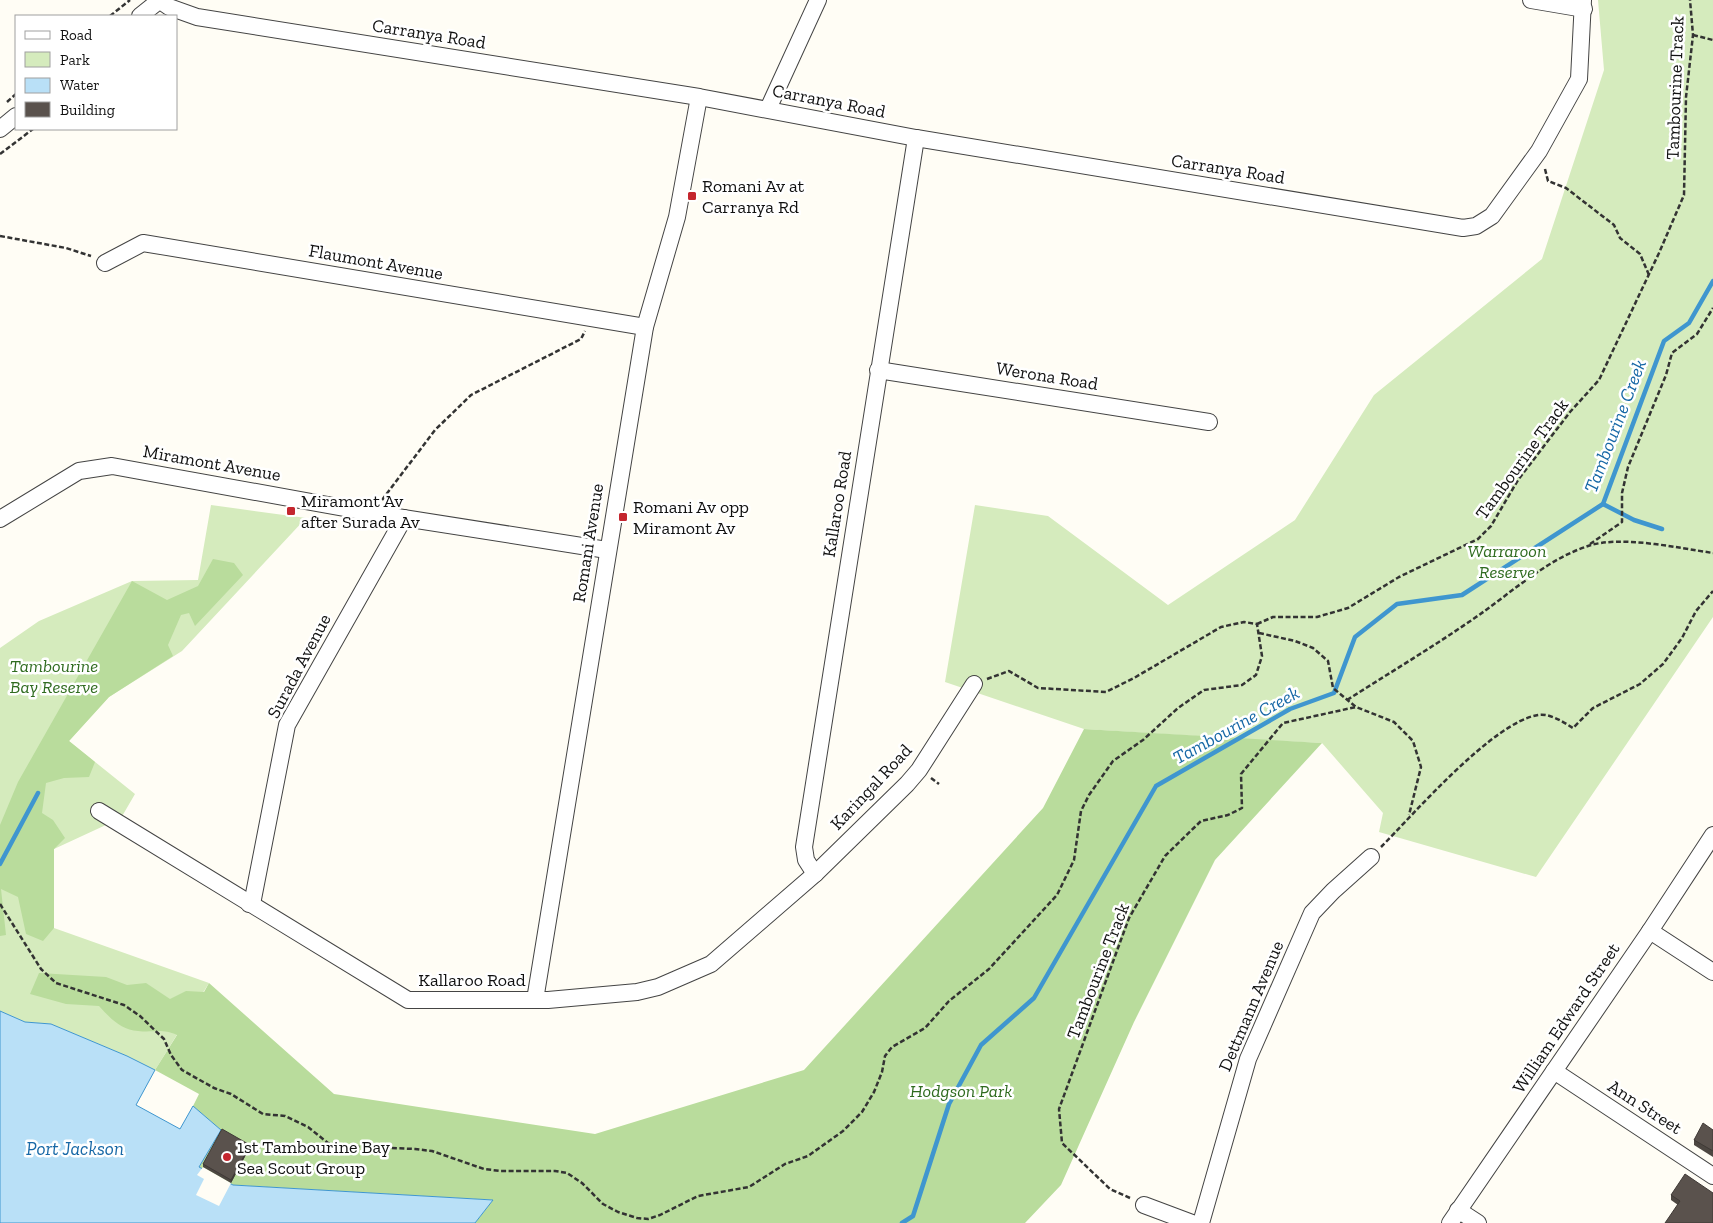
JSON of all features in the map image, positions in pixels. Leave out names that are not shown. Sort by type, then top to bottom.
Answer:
[{"type":"street","points":[[141,15],[159,0]]},
{"type":"street","name":"Carranya Road","points":[[159,0],[169,7],[197,17],[699,97],[916,138],[1463,228],[1476,226],[1492,216],[1539,151]]},
{"type":"street","points":[[768,110],[818,0]]},
{"type":"street","points":[[1531,0],[1584,4],[1578,79],[1539,151]]},
{"type":"street","name":"Romani Avenue","points":[[535,1000],[607,550],[645,327],[677,217],[699,97]]},
{"type":"street","points":[[0,129],[15,117]]},
{"type":"street","name":"Kallaroo Road","points":[[815,874],[806,860],[804,846],[916,138]]},
{"type":"street","name":"Flaumont Avenue","points":[[105,263],[143,243],[645,327]]},
{"type":"street","name":"Werona Road","points":[[878,370],[1209,422]]},
{"type":"street","name":"Miramont Avenue","points":[[0,519],[79,471],[112,466],[372,513],[607,550]]},
{"type":"street","name":"Surada Avenue","points":[[249,904],[253,899],[287,725],[404,518]]},
{"type":"street","name":"Karingal Road","points":[[802,885],[919,770],[974,684]]},
{"type":"street","name":"Kallaroo Road","points":[[99,811],[408,1000],[535,1000],[637,992],[658,986],[700,970],[720,958],[802,885]]},
{"type":"street","name":"William Edward Street","points":[[1454,1217],[1650,931],[1713,835]]},
{"type":"street","name":"Dettmann Avenue","points":[[1201,1223],[1248,1059],[1312,913],[1371,857]]},
{"type":"street","points":[[1650,931],[1713,972]]},
{"type":"street","name":"Ann Street","points":[[1554,1071],[1713,1176]]},
{"type":"street","points":[[1144,1205],[1192,1223]]},
{"type":"street","points":[[1454,1217],[1478,1223]]},
{"type":"path","points":[[111,15],[130,0]]},
{"type":"path","name":"Tambourine Track","points":[[974,684],[1009,671],[1038,688],[1106,692],[1134,678],[1221,627],[1244,622],[1257,624],[1274,616],[1317,616],[1348,608],[1399,577],[1478,539],[1491,526],[1518,480],[1570,412],[1599,380],[1649,275],[1684,195],[1686,96],[1693,35],[1690,0]]},
{"type":"path","points":[[1693,35],[1713,40]]},
{"type":"path","points":[[5,103],[15,95]]},
{"type":"path","points":[[0,154],[32,130]]},
{"type":"path","points":[[1539,151],[1548,181],[1566,188],[1614,225],[1620,238],[1640,254],[1649,275]]},
{"type":"path","points":[[0,236],[66,248],[89,255],[105,263]]},
{"type":"path","points":[[1346,699],[1476,617],[1552,563],[1589,545],[1622,522],[1622,493],[1628,467],[1666,375],[1672,353],[1697,334],[1713,308]]},
{"type":"path","points":[[372,513],[435,430],[471,396],[581,339],[591,318]]},
{"type":"path","points":[[1589,545],[1616,542],[1671,546],[1713,553]]},
{"type":"path","points":[[1371,857],[1409,817],[1498,734],[1520,721],[1539,715],[1556,718],[1573,728],[1593,708],[1640,684],[1663,664],[1682,638],[1696,611],[1713,591]]},
{"type":"path","points":[[0,904],[41,969],[56,983],[124,1005],[140,1016],[164,1039],[171,1055],[182,1070],[214,1088],[231,1094],[263,1114],[285,1116],[308,1127],[328,1143],[341,1146],[432,1151],[484,1169],[567,1173],[611,1208],[637,1218],[648,1218],[660,1215],[698,1196],[749,1187],[785,1164],[808,1156],[844,1131],[866,1105],[882,1072],[885,1056],[892,1048],[924,1028],[949,1001],[989,969],[1057,895],[1074,860],[1081,811],[1089,795],[1113,761],[1143,740],[1178,708],[1204,690],[1242,685],[1256,675],[1262,656],[1257,624]]},
{"type":"path","points":[[1259,633],[1295,641],[1313,648],[1328,661],[1333,688],[1356,707],[1394,722],[1413,741],[1421,767],[1409,817]]},
{"type":"path","name":"Tambourine Track","points":[[1144,1205],[1110,1188],[1062,1143],[1059,1109],[1129,918],[1166,856],[1201,821],[1228,815],[1242,808],[1241,774],[1283,723],[1356,707]]},
{"type":"green space","name":"Warraroon Reserve","points":[[1598,0],[1713,0],[1713,617],[1536,877],[1379,832],[1383,813],[1322,743],[1280,741],[783,1223],[1212,737],[1084,729],[945,682],[975,505],[1048,516],[1168,605],[1295,520],[1374,395],[1542,259],[1604,70]]},
{"type":"green space","name":"Tambourine Bay Reserve","points":[[211,505],[306,518],[182,651],[109,697],[69,741],[135,794],[121,818],[54,849],[54,928],[209,983],[155,1070],[51,1024],[25,1022],[0,1011],[0,648],[39,621],[132,581],[198,580]]},
{"type":"green space","points":[[213,559],[234,563],[243,575],[195,626],[189,613],[181,615],[168,645],[173,656],[109,697],[69,741],[95,762],[89,777],[64,778],[46,783],[42,813],[53,820],[65,838],[54,849],[54,928],[43,941],[26,934],[18,897],[1,889],[6,935],[0,936],[0,825],[18,782],[132,581],[167,600],[198,586]]},
{"type":"green space","name":"Hodgson Park","points":[[1084,729],[1322,743],[1215,860],[1134,1022],[1061,1185],[1025,1223],[475,1223],[493,1200],[233,1185],[199,1167],[221,1130],[193,1106],[199,1094],[155,1070],[177,1035],[162,1031],[132,1030],[116,1023],[99,1006],[66,1004],[30,994],[39,973],[106,977],[127,985],[146,983],[170,999],[186,991],[204,992],[209,983],[334,1094],[595,1134],[804,1070],[1043,808]]},
{"type":"water","name":"Port Jackson","points":[[0,1011],[25,1022],[51,1024],[155,1070],[136,1105],[180,1129],[193,1106],[221,1130],[199,1167],[233,1185],[493,1200],[475,1223],[0,1223]]},
{"type":"pier","points":[[203,1167],[231,1183],[219,1206],[196,1195],[204,1179],[197,1175]]},
{"type":"building","points":[[1703,1123],[1713,1130],[1713,1151],[1694,1140]]},
{"type":"building","name":"1st Tambourine Bay Sea Scout Group","points":[[222,1129],[250,1145],[231,1180],[203,1164]]},
{"type":"building","points":[[1685,1174],[1713,1193],[1713,1223],[1665,1223],[1680,1201],[1671,1195]]},
{"type":"waterway","name":"Tambourine Creek","points":[[902,1223],[913,1216],[949,1104],[981,1045],[1034,998],[1156,786],[1290,709],[1334,693],[1355,637],[1397,604],[1462,595],[1603,504],[1664,341],[1689,323],[1713,281]]},
{"type":"waterway","points":[[1603,504],[1634,520],[1662,529]]},
{"type":"waterway","points":[[0,864],[38,793]]},
{"type":"place","name":"Romani Av at Carranya Rd","points":[[692,196]]},
{"type":"place","name":"Miramont Av after Surada Av","points":[[291,511]]},
{"type":"place","name":"Romani Av opp Miramont Av","points":[[623,517]]},
{"type":"place","name":"1st Tambourine Bay Sea Scout Group","points":[[227,1157]]}]
